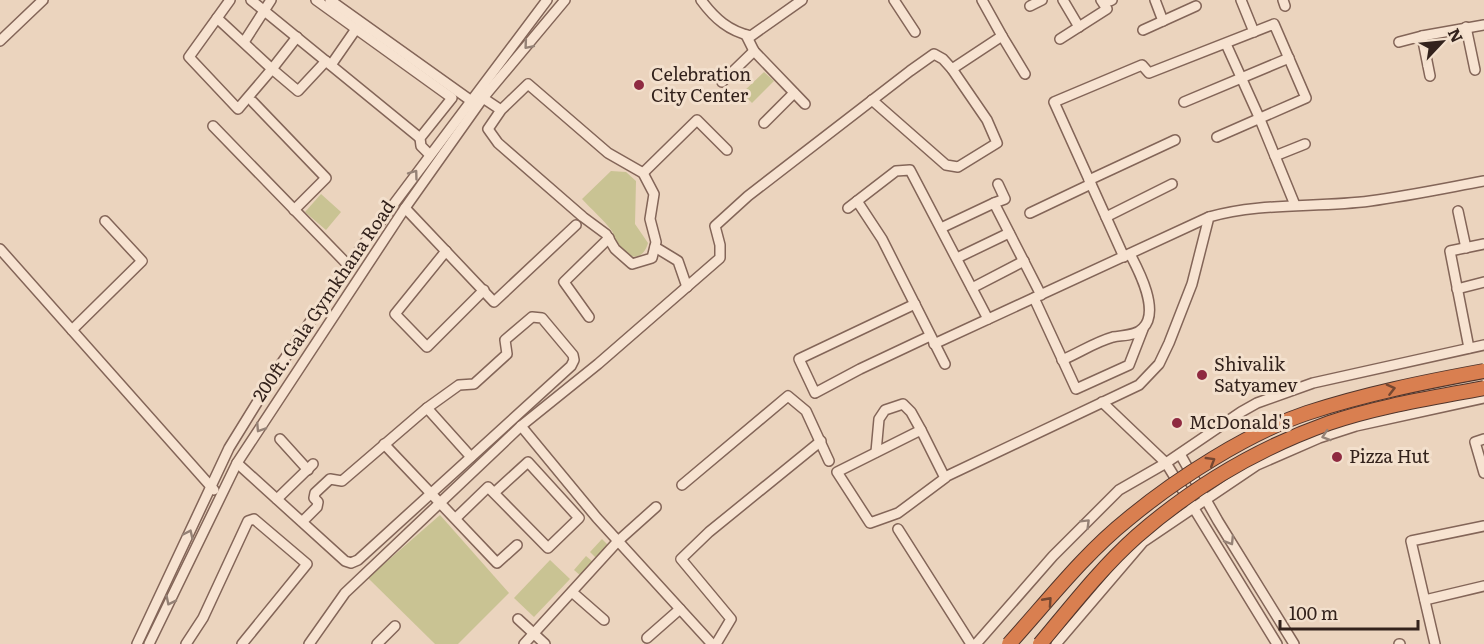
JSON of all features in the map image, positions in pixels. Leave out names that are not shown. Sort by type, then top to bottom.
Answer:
[{"type":"highway","points":[[1009,644],[1084,560],[1127,519],[1196,469],[1247,440],[1305,414],[1391,389],[1484,371]]},
{"type":"highway","points":[[1040,644],[1100,573],[1136,537],[1165,512],[1239,463],[1281,442],[1330,423],[1399,404],[1484,388]]},
{"type":"street","points":[[0,41],[43,0]]},
{"type":"street","points":[[230,0],[189,57],[238,109],[297,37]]},
{"type":"street","points":[[251,0],[420,138],[423,148],[429,154]]},
{"type":"street","points":[[244,42],[271,0]]},
{"type":"street","points":[[316,0],[452,98],[420,138]]},
{"type":"street","points":[[330,0],[470,100]]},
{"type":"street","points":[[136,644],[229,448],[279,367],[429,154],[547,0]]},
{"type":"street","name":"200ft. Gala Gymkhana Road","points":[[153,642],[237,463],[405,208],[483,98],[565,0]]},
{"type":"street","points":[[701,0],[712,16],[734,32],[751,36],[802,0]]},
{"type":"street","points":[[894,0],[915,32]]},
{"type":"street","points":[[982,0],[1025,74]]},
{"type":"street","points":[[1030,6],[1042,0]]},
{"type":"street","points":[[1063,0],[1079,27]]},
{"type":"street","points":[[1060,39],[1107,9],[1108,0]]},
{"type":"street","points":[[1155,0],[1163,21]]},
{"type":"street","points":[[1241,0],[1254,32]]},
{"type":"street","points":[[1143,30],[1196,6]]},
{"type":"street","points":[[217,18],[298,91],[329,63],[356,29]]},
{"type":"street","points":[[994,203],[1024,261],[1062,360],[1076,389],[1082,388],[1130,365],[1149,318],[1148,297],[1106,217],[1054,102],[1142,65],[1149,73],[1274,24],[1305,98],[1217,137]]},
{"type":"street","points":[[1400,42],[1484,25]]},
{"type":"street","points":[[1466,27],[1476,70]]},
{"type":"street","points":[[746,35],[754,51],[805,104]]},
{"type":"street","points":[[952,69],[1002,36]]},
{"type":"street","points":[[1422,36],[1430,76]]},
{"type":"street","points":[[1226,44],[1295,205]]},
{"type":"street","points":[[722,82],[754,51]]},
{"type":"street","points":[[309,644],[345,593],[521,426],[598,364],[720,258],[720,245],[715,226],[748,196],[910,71],[934,54],[944,59],[987,120],[997,143],[958,167],[946,165],[873,100]]},
{"type":"street","points":[[1184,102],[1289,58]]},
{"type":"street","points":[[528,84],[608,153],[643,173],[654,194],[650,219],[656,242],[652,258],[632,264],[615,249],[606,234],[583,217],[498,143],[488,129],[501,110],[528,84]]},
{"type":"street","points":[[764,123],[794,93]]},
{"type":"street","points":[[483,98],[501,110]]},
{"type":"street","points":[[253,102],[326,178],[294,210]]},
{"type":"street","points":[[643,173],[696,120],[727,150]]},
{"type":"street","points":[[213,126],[349,266]]},
{"type":"street","points":[[1030,213],[1175,140]]},
{"type":"street","points":[[1275,156],[1305,144]]},
{"type":"street","points":[[848,208],[896,171],[910,170],[988,319]]},
{"type":"street","points":[[915,304],[799,359],[815,393],[860,369],[988,319],[1209,217],[1226,212],[1295,205],[1369,201],[1484,181]]},
{"type":"street","points":[[941,228],[1005,199],[998,184]]},
{"type":"street","points":[[1106,217],[1172,184]]},
{"type":"street","points":[[857,201],[882,239],[945,364]]},
{"type":"street","points":[[405,208],[494,302],[576,225]]},
{"type":"street","points":[[1458,212],[1466,248]]},
{"type":"street","points":[[921,429],[837,472],[870,523],[898,513],[945,478],[1139,385],[1159,364],[1169,343],[1192,284],[1209,217]]},
{"type":"street","points":[[72,330],[142,261],[105,221]]},
{"type":"street","points":[[957,258],[1009,232]]},
{"type":"street","points":[[589,317],[564,282],[609,238]]},
{"type":"street","points":[[1469,348],[1450,251],[1484,244]]},
{"type":"street","points":[[655,247],[678,261],[687,286]]},
{"type":"street","points":[[0,249],[220,496]]},
{"type":"street","points":[[446,251],[395,314],[427,347],[484,290]]},
{"type":"street","points":[[972,288],[1024,261]]},
{"type":"street","points":[[1457,289],[1484,282]]},
{"type":"street","points":[[237,463],[277,499],[302,522],[345,561],[351,563],[358,560],[571,366],[574,360],[573,355],[542,318],[532,317],[506,340],[507,354],[474,384],[459,385],[427,408],[342,481],[330,479],[315,493],[317,507],[302,522]]},
{"type":"street","points":[[1062,360],[1116,336],[1126,336],[1143,329]]},
{"type":"street","points":[[976,644],[1053,556],[1119,490],[1166,463],[1241,412],[1292,389],[1484,345]]},
{"type":"street","points":[[682,485],[789,396],[806,411],[829,461]]},
{"type":"street","points":[[1056,644],[1143,542],[1257,465],[1319,438],[1356,426],[1484,398]]},
{"type":"street","points":[[1102,402],[1166,463],[1277,644]]},
{"type":"street","points":[[876,452],[879,418],[885,410],[903,404],[911,412],[921,429],[945,478]]},
{"type":"street","points":[[427,408],[471,457]]},
{"type":"street","points":[[521,426],[618,541],[714,644],[731,619],[681,559],[709,532],[821,441]]},
{"type":"street","points":[[277,499],[310,467],[280,439]]},
{"type":"street","points":[[1484,439],[1475,442],[1484,473]]},
{"type":"street","points":[[384,444],[497,563],[517,545]]},
{"type":"street","points":[[1180,454],[1294,644]]},
{"type":"street","points":[[456,518],[488,487],[548,548],[579,518],[528,462],[494,493]]},
{"type":"street","points":[[524,644],[618,541],[656,507]]},
{"type":"street","points":[[186,644],[203,618],[248,521],[254,519],[307,564],[242,644]]},
{"type":"street","points":[[1435,644],[1411,541],[1484,526]]},
{"type":"street","points":[[898,529],[971,644]]},
{"type":"street","points":[[1425,600],[1484,586]]},
{"type":"street","points":[[572,592],[604,620]]},
{"type":"street","points":[[647,638],[681,609]]},
{"type":"street","points":[[518,618],[545,644]]},
{"type":"street","points":[[377,644],[395,626]]},
{"type":"shaded area","points":[[764,72],[774,81],[752,103],[742,93]]},
{"type":"shaded area","points":[[611,171],[626,172],[636,181],[635,224],[648,243],[639,256],[630,256],[621,250],[612,231],[582,199]]},
{"type":"shaded area","points":[[321,194],[341,212],[326,230],[305,212]]},
{"type":"shaded area","points":[[440,515],[509,593],[458,644],[435,644],[368,578]]},
{"type":"shaded area","points":[[602,539],[608,545],[596,558],[590,552]]},
{"type":"shaded area","points":[[586,556],[593,562],[581,576],[574,570]]},
{"type":"shaded area","points":[[550,560],[570,579],[534,617],[514,598]]},
{"type":"place","name":"Celebration City Center","points":[[639,85]]},
{"type":"place","name":"Shivalik Satyamev","points":[[1202,375]]},
{"type":"place","name":"McDonald's","points":[[1177,423]]},
{"type":"place","name":"Pizza Hut","points":[[1337,457]]}]
